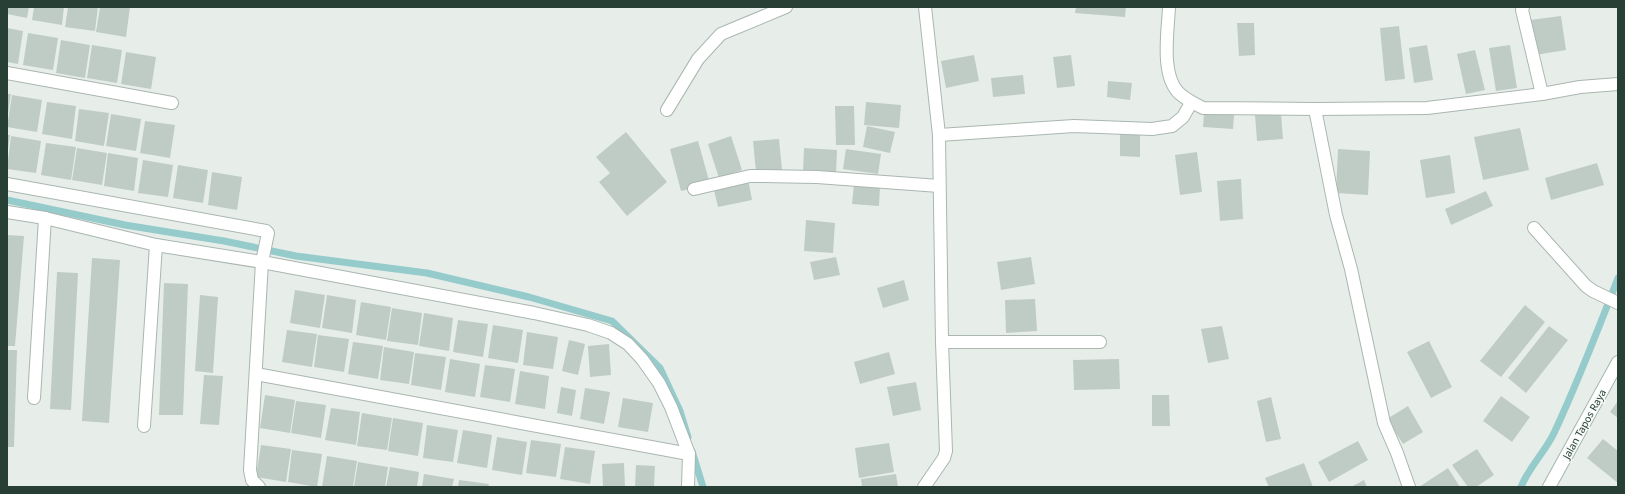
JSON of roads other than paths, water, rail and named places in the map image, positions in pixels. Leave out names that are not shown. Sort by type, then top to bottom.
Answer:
[{"type":"street","points":[[667,110],[698,59],[721,34],[786,7]]},
{"type":"street","points":[[924,487],[944,458],[946,451],[942,342],[939,135],[925,7]]},
{"type":"street","points":[[1169,7],[1167,65],[1171,80],[1178,93],[1191,103],[1203,108],[1427,108],[1542,94],[1580,87],[1618,84]]},
{"type":"street","points":[[1524,7],[1522,10],[1542,94]]},
{"type":"street","points":[[7,73],[172,103]]},
{"type":"street","points":[[939,135],[1074,126],[1152,129],[1172,126],[1183,117],[1191,103]]},
{"type":"street","points":[[1315,109],[1336,215],[1351,269],[1384,423],[1409,487]]},
{"type":"street","points":[[694,189],[750,176],[817,177],[939,186]]},
{"type":"street","points":[[7,184],[266,230],[268,232],[263,259],[250,470],[250,476],[261,486]]},
{"type":"street","points":[[7,212],[45,218],[156,245],[263,259],[534,313],[588,324],[611,333],[628,344],[642,359],[659,383],[671,407],[689,454],[688,487]]},
{"type":"street","points":[[34,398],[45,218]]},
{"type":"street","points":[[1534,228],[1574,273],[1593,291],[1618,303]]},
{"type":"street","points":[[144,426],[156,245]]},
{"type":"street","points":[[942,342],[1100,342]]},
{"type":"street","name":"Jalan Tapos Raya","points":[[1549,487],[1618,362]]},
{"type":"street","points":[[256,374],[689,454]]},
{"type":"waterway","points":[[7,200],[125,225],[224,241],[296,256],[427,273],[529,297],[612,321],[660,368],[680,411],[688,437]]},
{"type":"waterway","points":[[1521,487],[1528,473],[1546,447],[1563,414],[1618,278]]},
{"type":"waterway","points":[[692,451],[703,487]]}]
